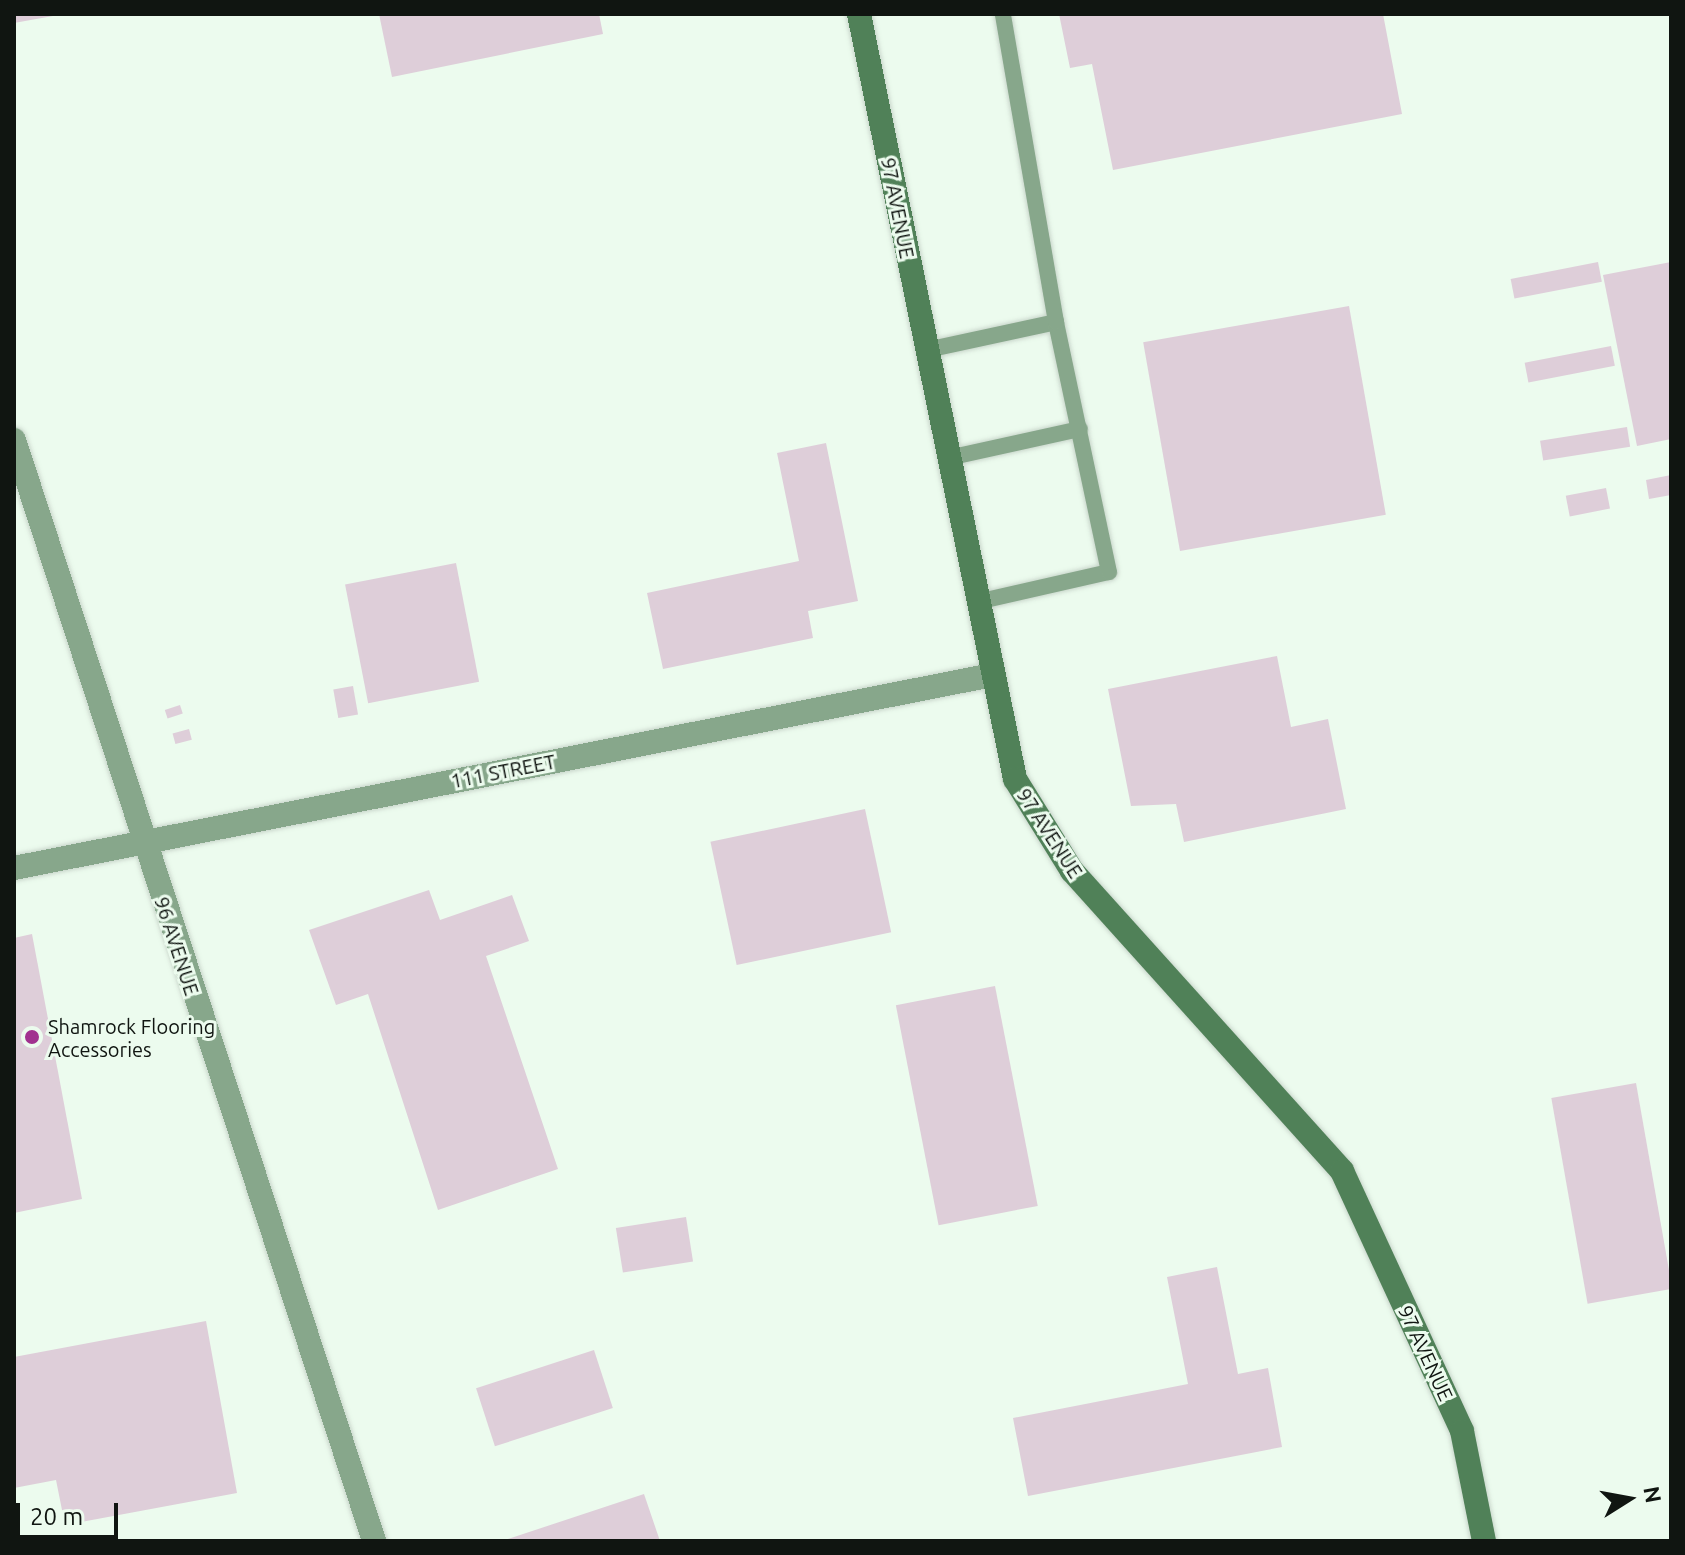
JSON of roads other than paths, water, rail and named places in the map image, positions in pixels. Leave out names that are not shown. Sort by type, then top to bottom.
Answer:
[{"type":"street","name":"97 AVENUE","points":[[859,14],[1015,779],[1072,871],[1342,1171],[1462,1431],[1484,1541]]},
{"type":"street","name":"96 AVENUE","points":[[14,440],[142,843],[374,1541]]},
{"type":"street","name":"111 STREET","points":[[14,868],[992,675]]},
{"type":"lane","points":[[977,602],[1109,572],[1056,322],[1003,14]]},
{"type":"lane","points":[[927,350],[1056,322]]},
{"type":"lane","points":[[948,458],[1080,429]]},
{"type":"place","name":"Shamrock Flooring Accessories","points":[[32,1037]]}]
